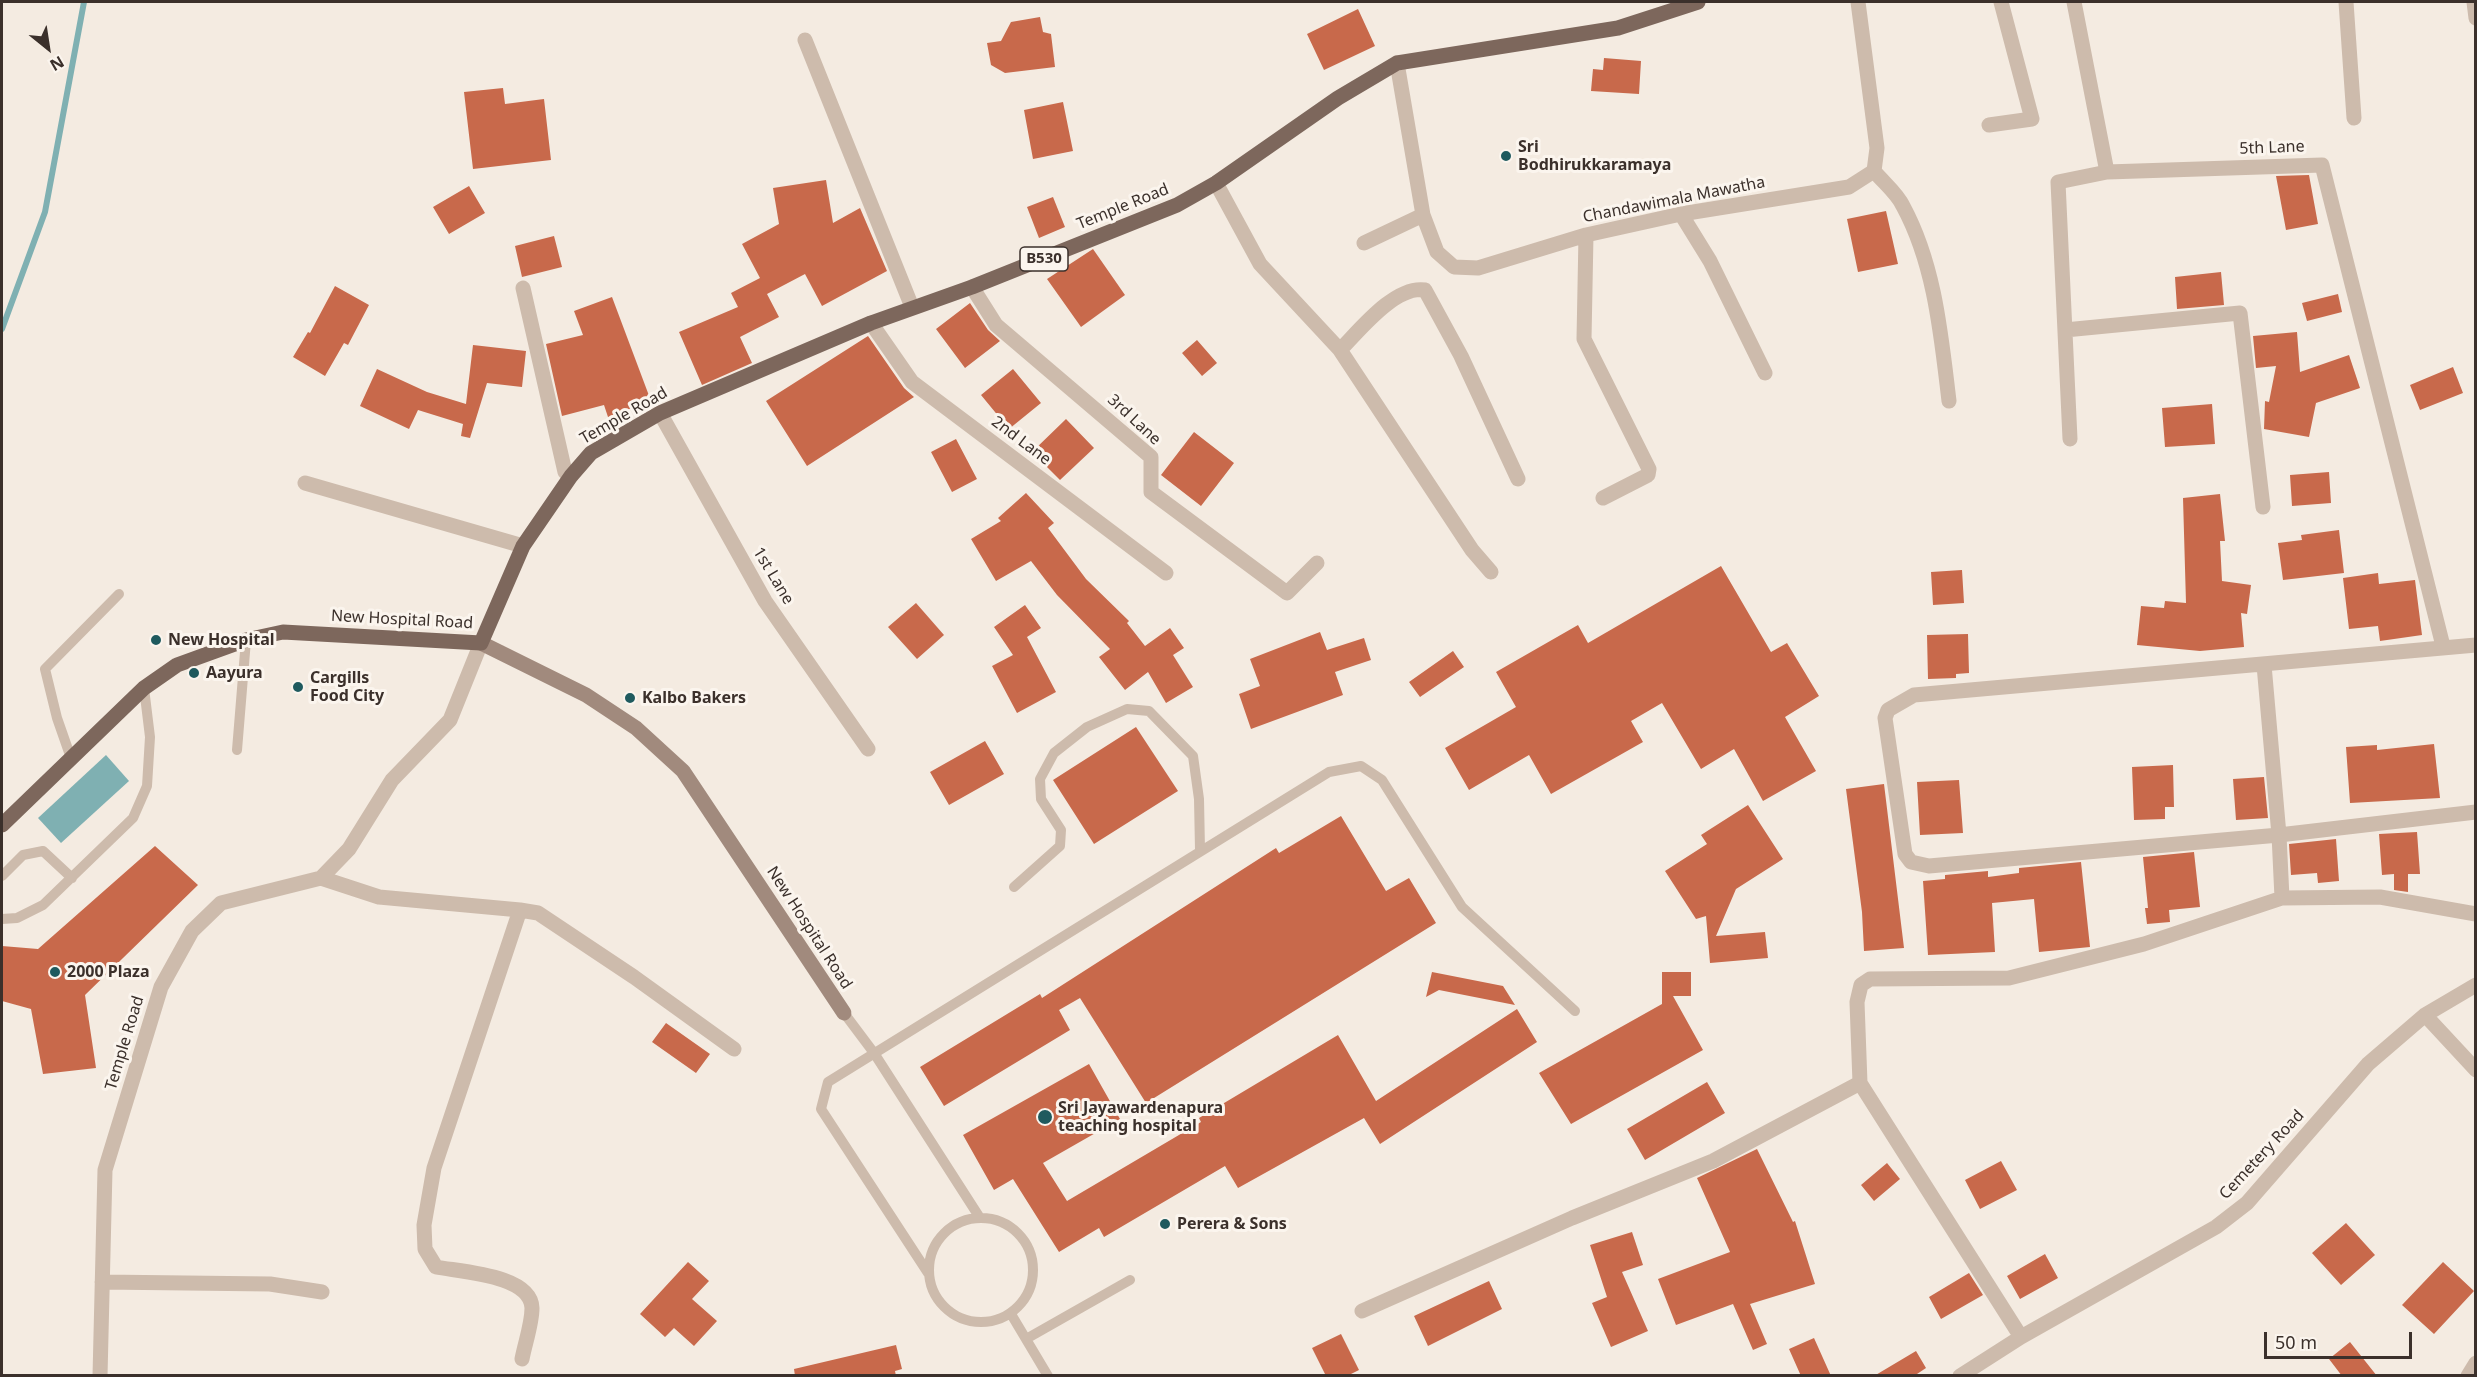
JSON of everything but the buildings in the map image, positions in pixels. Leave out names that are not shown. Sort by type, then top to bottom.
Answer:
[{"type":"main road","name":"Temple Road","points":[[481,643],[523,546],[571,476],[591,453],[660,413],[871,323],[972,288],[1177,205],[1216,183],[1338,98],[1397,63],[1618,28],[1698,2]]},
{"type":"main road","name":"New Hospital Road","points":[[2,825],[144,687],[177,665],[246,640],[283,632],[481,643]]},
{"type":"street","points":[[1858,2],[1877,147],[1874,171],[1903,204],[1922,250],[1937,305],[1949,401]]},
{"type":"street","points":[[1989,125],[2032,119],[2001,2]]},
{"type":"street","points":[[2074,2],[2107,172]]},
{"type":"street","points":[[2346,2],[2354,118]]},
{"type":"street","points":[[2475,2],[2475,18]]},
{"type":"street","points":[[806,40],[912,307]]},
{"type":"street","name":"Chandawimala Mawatha","points":[[1397,63],[1423,215],[1437,252],[1454,267],[1478,268],[1586,235],[1681,214],[1850,187],[1874,171]]},
{"type":"street","name":"5th Lane","points":[[2070,439],[2058,182],[2107,172],[2322,165],[2443,646]]},
{"type":"street","points":[[1216,183],[1260,264],[1340,350],[1472,550],[1491,572]]},
{"type":"street","points":[[1681,214],[1710,261],[1764,373]]},
{"type":"street","points":[[1364,243],[1423,215]]},
{"type":"street","points":[[1586,235],[1584,339],[1649,469],[1648,474],[1603,498]]},
{"type":"street","points":[[523,288],[565,472],[571,476]]},
{"type":"street","name":"3rd Lane","points":[[972,288],[996,325],[1151,457],[1151,492],[1287,593],[1317,563]]},
{"type":"street","points":[[1340,350],[1387,303],[1415,289],[1425,290],[1461,356],[1518,479]]},
{"type":"street","points":[[2065,330],[2240,314],[2264,507]]},
{"type":"street","name":"2nd Lane","points":[[871,323],[912,382],[1166,573]]},
{"type":"street","name":"1st Lane","points":[[660,413],[765,601],[868,748]]},
{"type":"street","points":[[305,483],[523,546]]},
{"type":"street","name":"Temple Road","points":[[100,1376],[105,1170],[161,987],[192,931],[221,903],[321,878],[349,849],[392,780],[450,720],[481,643]]},
{"type":"street","name":"New Hospital Road","points":[[481,643],[586,695],[636,728],[684,771],[843,1012]]},
{"type":"street","points":[[2475,645],[2443,646],[2264,665],[1914,695],[1888,710],[1885,718],[1905,854],[1911,862],[1929,866],[2279,835],[2475,812]]},
{"type":"street","points":[[2264,665],[2279,835],[2282,898]]},
{"type":"street","points":[[321,878],[379,897],[538,913],[634,977],[734,1049]]},
{"type":"street","points":[[2020,1337],[1860,1083],[1857,1002],[1861,985],[1870,979],[2009,978],[2144,944],[2282,898],[2380,897],[2475,914]]},
{"type":"street","points":[[520,910],[434,1168],[424,1225],[426,1249],[436,1267],[511,1281],[526,1291],[532,1307],[522,1359]]},
{"type":"street","name":"Cemetery Road","points":[[1960,1376],[2020,1337],[2216,1227],[2247,1203],[2368,1064],[2425,1015],[2475,985]]},
{"type":"street","points":[[2425,1015],[2475,1070]]},
{"type":"street","points":[[1362,1311],[1572,1218],[1713,1161],[1860,1083]]},
{"type":"street","points":[[102,1282],[270,1284],[322,1292]]},
{"type":"street","points":[[2468,1376],[2475,1363]]},
{"type":"lane","points":[[71,758],[57,718],[45,669],[120,594]]},
{"type":"lane","points":[[237,750],[246,640]]},
{"type":"lane","points":[[2,920],[16,918],[43,905],[132,818],[147,786],[150,737],[144,687]]},
{"type":"lane","points":[[1014,887],[1060,846],[1061,830],[1041,799],[1040,779],[1053,753],[1087,727],[1127,709],[1149,711],[1193,756],[1199,800],[1200,850]]},
{"type":"lane","points":[[928,1273],[821,1109],[828,1082],[1329,772],[1361,766],[1382,780],[1462,907],[1575,1011]]},
{"type":"lane","points":[[2,876],[23,855],[43,851],[72,878]]},
{"type":"lane","points":[[843,1012],[874,1053],[980,1218]]},
{"type":"lane","points":[[980,1218],[997,1220],[1012,1227],[1024,1239],[1031,1254],[1034,1271],[1031,1287],[1023,1302],[1011,1314],[988,1322],[965,1321],[950,1313],[939,1303],[931,1289],[928,1273],[930,1256],[937,1241],[949,1229],[963,1221],[980,1218]]},
{"type":"lane","points":[[1026,1339],[1130,1280]]},
{"type":"lane","points":[[1011,1314],[1048,1376]]},
{"type":"water","points":[[106,755],[129,781],[61,843],[38,818]]},
{"type":"waterway","points":[[2,329],[45,212],[84,2]]},
{"type":"place","name":"Sri Bodhirukkaramaya","points":[[1506,156]]},
{"type":"place","name":"New Hospital","points":[[156,640]]},
{"type":"place","name":"Aayura","points":[[194,673]]},
{"type":"place","name":"Cargills Food City","points":[[298,687]]},
{"type":"place","name":"Kalbo Bakers","points":[[630,698]]},
{"type":"place","name":"2000 Plaza","points":[[55,972]]},
{"type":"place","name":"Sri Jayawardenapura teaching hospital","points":[[1045,1117]]},
{"type":"place","name":"Perera & Sons","points":[[1165,1224]]}]
